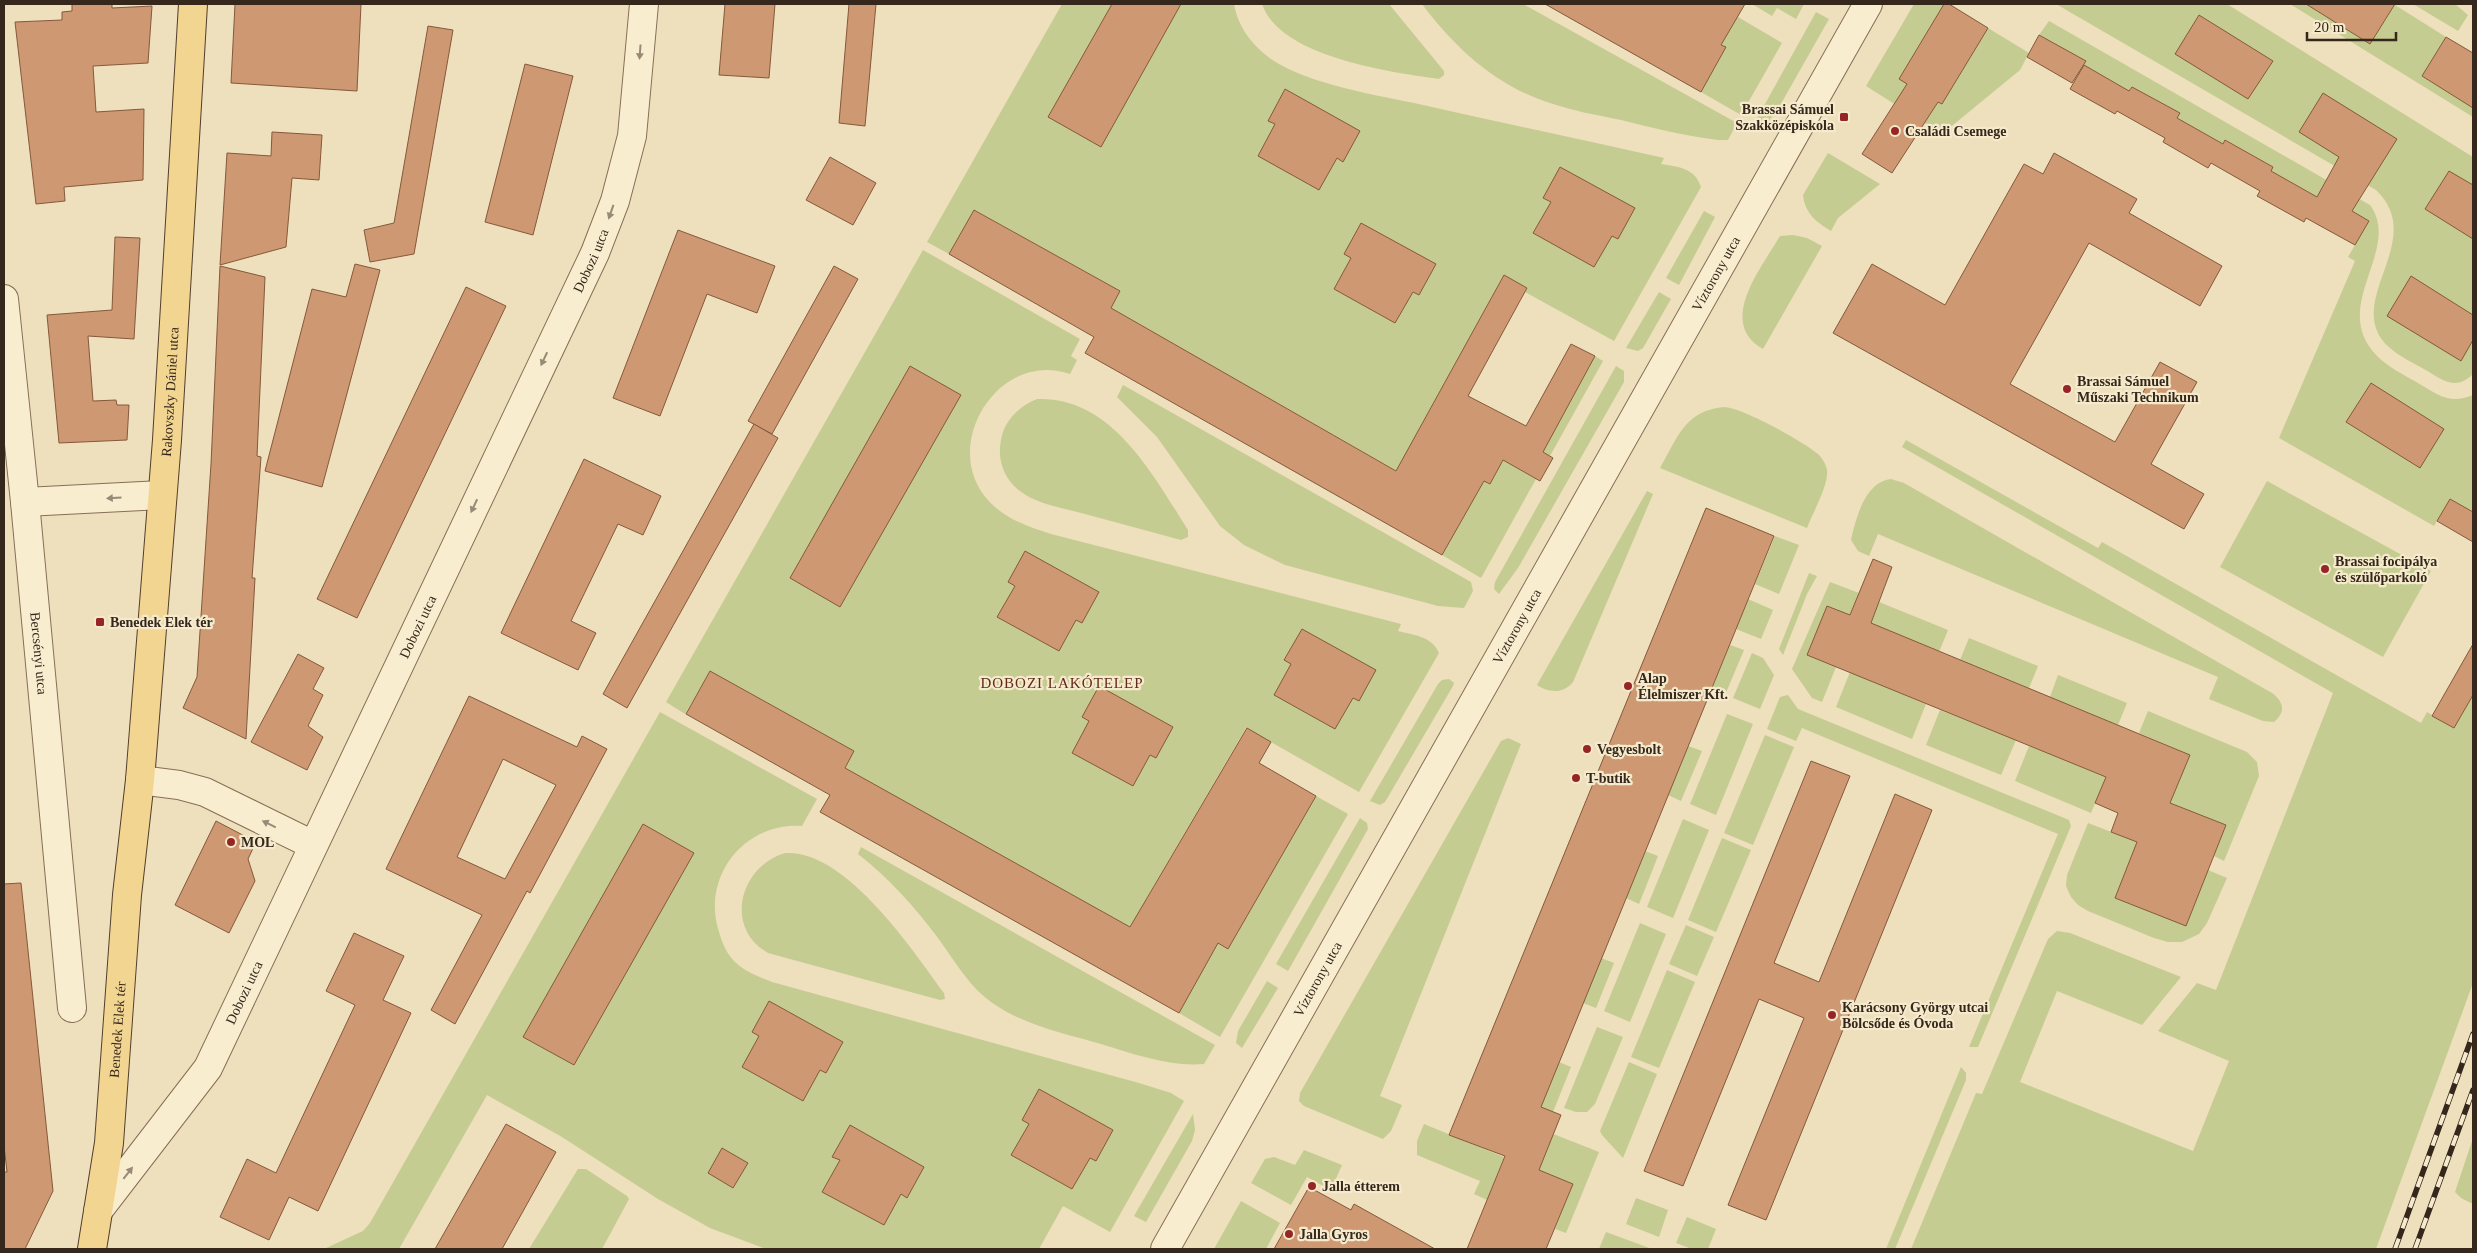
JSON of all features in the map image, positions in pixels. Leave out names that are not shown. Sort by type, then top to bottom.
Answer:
[{"type":"main road","name":"Rakovszky Dániel utca","points":[[140,780],[162,495],[193,4]]},
{"type":"main road","name":"Benedek Elek tér","points":[[92,1249],[109,1143],[127,895],[140,780]]},
{"type":"street","name":"Dobozi utca","points":[[98,1211],[208,1068],[605,230],[621,182],[632,136],[644,4]]},
{"type":"street","name":"Víztorony utca","points":[[1165,1249],[1868,4]]},
{"type":"street","name":"Bercsényi utca","points":[[4,299],[25,502],[72,1008]]},
{"type":"street","points":[[25,502],[162,495]]},
{"type":"street","points":[[140,780],[204,792],[313,845]]},
{"type":"green space","points":[[1062,4],[1234,4],[1242,28],[1252,42],[1271,59],[1304,76],[1365,93],[1664,158],[1661,164],[1686,170],[1695,176],[1701,187],[1614,341],[1525,292],[1527,288],[1503,276],[1412,442],[1490,484],[1522,424],[1525,429],[1549,441],[1595,356],[1603,361],[1550,456],[1532,447],[1520,470],[1536,479],[1481,578],[1442,555],[1467,511],[1111,308],[1120,291],[975,210],[949,254],[927,242]]},
{"type":"green space","points":[[1262,4],[1389,4],[1444,71],[1444,75],[1439,79],[1393,72],[1339,59],[1313,49],[1290,37],[1273,22]]},
{"type":"green space","points":[[1422,4],[1523,4],[1737,123],[1728,140],[1718,140],[1681,134],[1576,111],[1530,96],[1494,76],[1478,64],[1448,36]]},
{"type":"green space","points":[[1649,4],[1722,4],[1739,14],[1738,17],[1782,43],[1741,115],[1701,92],[1726,47]]},
{"type":"green space","points":[[1752,4],[1804,4],[1796,19],[1777,8],[1772,16]]},
{"type":"green space","points":[[1914,4],[1944,4],[1899,79],[1942,104],[1988,28],[2029,53],[2020,70],[1942,134],[1866,86]]},
{"type":"green space","points":[[2056,4],[2227,4],[2473,157],[2472,375],[2458,383],[2449,382],[2400,356],[2383,341],[2375,324],[2374,305],[2386,267],[2394,228],[2390,209],[2376,190]]},
{"type":"green space","points":[[2290,4],[2306,4],[2370,44],[2395,5],[2446,37],[2422,76],[2473,108],[2473,117]]},
{"type":"green space","points":[[2413,4],[2455,4],[2468,15],[2458,31]]},
{"type":"green space","points":[[1816,12],[1829,19],[1778,109],[1764,127],[1755,122]]},
{"type":"green space","points":[[2049,21],[2370,205],[2378,222],[2378,241],[2362,298],[2360,318],[2364,337],[2381,360],[2396,371],[2432,391],[2451,399],[2465,398],[2473,395],[2473,512],[2450,499],[2434,526],[2279,438],[2355,261],[2348,257],[2369,221],[2320,193],[2317,197],[2271,171],[2273,167],[2226,140],[2223,144],[2177,118],[2179,113],[2132,87],[2129,91],[2083,65],[2085,61],[2039,35]]},
{"type":"green space","points":[[1828,153],[1880,184],[1838,218],[1831,231],[1812,216],[1806,207],[1803,195]]},
{"type":"green space","points":[[1704,211],[1715,217],[1679,285],[1666,278]]},
{"type":"green space","points":[[1793,235],[1807,238],[1822,246],[1763,349],[1749,338],[1743,325],[1743,310],[1747,294],[1780,236]]},
{"type":"green space","points":[[923,250],[1080,339],[1071,356],[1077,360],[1070,374],[1045,370],[1022,375],[1002,387],[986,404],[975,425],[970,448],[972,472],[983,494],[997,509],[1014,520],[1051,534],[1401,624],[1398,631],[1416,635],[1427,640],[1436,647],[1439,653],[1359,792],[1246,728],[1146,899],[1228,949],[1316,796],[1348,814],[1220,1037],[1179,1013],[1203,968],[845,768],[854,751],[710,671],[685,714],[666,702]]},
{"type":"green space","points":[[1659,292],[1671,299],[1643,348],[1638,351],[1626,348]]},
{"type":"green space","points":[[1616,366],[1624,371],[1624,382],[1518,568],[1499,594],[1494,589],[1495,582]]},
{"type":"green space","points":[[1123,385],[1471,582],[1473,591],[1464,608],[1438,606],[1285,565],[1244,545],[1220,526],[1157,437],[1117,397]]},
{"type":"green space","points":[[1037,399],[1064,402],[1087,410],[1109,425],[1128,443],[1145,464],[1188,530],[1188,537],[1181,540],[1051,506],[1027,496],[1014,486],[1006,475],[1001,462],[1001,440],[1005,427],[1013,415]]},
{"type":"green space","points":[[1725,407],[1735,409],[1773,426],[1810,448],[1822,459],[1826,466],[1827,476],[1820,499],[1807,528],[1660,468],[1678,436],[1692,419],[1700,413],[1711,409]]},
{"type":"green space","points":[[1906,440],[2098,548],[2102,542],[2421,723],[2427,712],[2454,728],[2473,695],[2473,983],[2376,1249],[1911,1249],[1976,1093],[1982,1094],[2048,939],[2057,931],[2070,933],[2181,977],[2142,1025],[2057,991],[2020,1082],[2193,1151],[2229,1061],[2158,1031],[2197,983],[2216,990],[2333,693],[1902,447]]},
{"type":"green space","points":[[1891,479],[1904,483],[2272,693],[2281,703],[2282,711],[2280,715],[2274,722],[2263,721],[2209,699],[2218,677],[1878,534],[1869,556],[1858,551],[1851,540],[1863,502],[1874,487]]},
{"type":"green space","name":"Brassai focipálya és szülőparkoló","points":[[2267,481],[2431,571],[2383,657],[2220,567]]},
{"type":"green space","points":[[1647,491],[1653,494],[1573,682],[1565,689],[1556,691],[1541,688],[1537,685]]},
{"type":"green space","points":[[1775,536],[1799,545],[1779,594],[1755,584]]},
{"type":"green space","points":[[1809,573],[1817,576],[1807,594],[1783,655],[1779,649]]},
{"type":"green space","points":[[1830,582],[1859,593],[1850,615],[1827,606],[1836,667],[1822,702],[1812,698],[1792,669]]},
{"type":"green space","points":[[1748,599],[1773,610],[1761,639],[1736,629]]},
{"type":"green space","points":[[1879,602],[1948,630],[1939,652],[1871,624]]},
{"type":"green space","points":[[1969,638],[2038,666],[2029,688],[1960,660]]},
{"type":"green space","points":[[1730,645],[1744,650],[1725,695],[1712,689]]},
{"type":"green space","points":[[1752,653],[1763,658],[1774,675],[1760,709],[1733,698]]},
{"type":"green space","points":[[1850,672],[1926,704],[1912,739],[1836,707]]},
{"type":"green space","points":[[2058,675],[2127,703],[2118,725],[2050,697]]},
{"type":"green space","points":[[1449,679],[1454,683],[1453,686],[1385,802],[1380,805],[1370,801],[1438,684],[1442,680]]},
{"type":"green space","points":[[1788,695],[1798,709],[2069,820],[2071,826],[1978,1047],[1969,1047],[2058,834],[1802,728],[1796,741],[1767,729],[1780,697]]},
{"type":"green space","points":[[1940,710],[2016,740],[2001,775],[1926,745]]},
{"type":"green space","points":[[2148,711],[2247,752],[2257,762],[2259,776],[2224,861],[2214,856],[2226,825],[2170,803],[2190,755],[2139,733]]},
{"type":"green space","points":[[660,712],[817,799],[802,826],[781,827],[762,833],[746,843],[732,857],[722,873],[716,892],[715,911],[719,932],[723,944],[730,955],[743,969],[772,982],[1139,1083],[1171,1093],[1184,1101],[1110,1232],[1063,1206],[1039,1249],[766,1249],[710,1228],[658,1199],[562,1137],[487,1095],[399,1249],[324,1249],[363,1231],[370,1223]]},
{"type":"green space","points":[[1727,714],[1753,724],[1716,815],[1690,804]]},
{"type":"green space","points":[[1765,735],[1794,747],[1753,845],[1724,833]]},
{"type":"green space","points":[[1508,738],[1521,744],[1380,1096],[1402,1105],[1391,1131],[1383,1139],[1304,1106],[1299,1101],[1300,1093],[1501,741]]},
{"type":"green space","points":[[1688,746],[1702,751],[1681,801],[1668,795]]},
{"type":"green space","points":[[2029,746],[2106,777],[2091,813],[2015,781]]},
{"type":"green space","points":[[1360,818],[1367,823],[1368,829],[1288,971],[1276,964]]},
{"type":"green space","points":[[1683,819],[1709,830],[1673,918],[1647,907]]},
{"type":"green space","points":[[2088,823],[2137,842],[2115,898],[2186,926],[2208,870],[2227,878],[2207,923],[2199,934],[2182,942],[2168,942],[2088,911],[2078,905],[2071,897],[2066,886],[2067,875]]},
{"type":"green space","points":[[1722,838],[1751,850],[1716,932],[1688,920]]},
{"type":"green space","points":[[861,847],[1215,1045],[1204,1064],[1178,1064],[1139,1056],[1051,1030],[1004,1010],[977,990],[911,904],[891,883],[858,854]]},
{"type":"green space","points":[[1645,851],[1658,856],[1639,904],[1626,898]]},
{"type":"green space","points":[[785,853],[808,856],[831,867],[853,884],[895,928],[944,993],[945,999],[940,1000],[768,953],[754,942],[746,929],[742,914],[743,899],[748,884],[757,871],[769,860]]},
{"type":"green space","points":[[1640,923],[1666,934],[1630,1022],[1604,1011]]},
{"type":"green space","points":[[1686,925],[1714,937],[1697,976],[1669,964]]},
{"type":"green space","points":[[1601,958],[1614,963],[1596,1008],[1583,1003]]},
{"type":"green space","points":[[1667,970],[1695,982],[1659,1068],[1631,1057]]},
{"type":"green space","points":[[1267,981],[1278,988],[1242,1048],[1236,1043],[1238,1031]]},
{"type":"green space","points":[[1597,1027],[1623,1037],[1595,1104],[1587,1112],[1576,1112],[1564,1108]]},
{"type":"green space","points":[[1559,1062],[1571,1067],[1553,1112],[1540,1107]]},
{"type":"green space","points":[[1629,1062],[1657,1074],[1623,1158],[1600,1131]]},
{"type":"green space","points":[[1961,1067],[1966,1073],[1966,1080],[1895,1249],[1886,1249]]},
{"type":"green space","points":[[1193,1114],[1195,1130],[1192,1141],[1146,1222],[1134,1216]]},
{"type":"green space","points":[[1424,1124],[1504,1157],[1487,1200],[1474,1194],[1480,1181],[1417,1155],[1417,1141]]},
{"type":"green space","points":[[1533,1126],[1599,1152],[1566,1233],[1555,1229],[1573,1184],[1518,1162]]},
{"type":"green space","points":[[2473,1138],[2473,1204],[2461,1198],[2455,1192]]},
{"type":"green space","points":[[1304,1150],[1342,1165],[1331,1190],[1307,1177],[1291,1205],[1251,1183],[1265,1159],[1274,1157],[1295,1165]]},
{"type":"green space","points":[[578,1169],[586,1169],[629,1199],[602,1249],[529,1249]]},
{"type":"green space","points":[[1636,1198],[1668,1210],[1659,1237],[1626,1224]]},
{"type":"green space","points":[[1241,1201],[1280,1223],[1266,1249],[1214,1249]]},
{"type":"green space","points":[[1687,1217],[1716,1229],[1708,1249],[1692,1249],[1676,1243]]},
{"type":"green space","points":[[1606,1232],[1652,1249],[1599,1249]]},
{"type":"building","points":[[72,4],[112,4],[112,8],[152,6],[148,63],[93,66],[96,112],[144,109],[143,180],[64,187],[65,201],[36,204],[15,22],[62,20],[62,12],[72,11]]},
{"type":"building","points":[[235,4],[361,4],[357,91],[231,83]]},
{"type":"building","points":[[725,4],[775,4],[769,78],[719,75]]},
{"type":"building","points":[[849,4],[876,4],[865,126],[839,123]]},
{"type":"building","points":[[1112,4],[1181,4],[1101,147],[1048,117]]},
{"type":"building","points":[[1545,4],[1745,4],[1721,45],[1726,47],[1701,92]]},
{"type":"building","points":[[1944,4],[1949,4],[1988,28],[1942,104],[1938,102],[1892,173],[1862,154],[1907,84],[1899,79]]},
{"type":"building","points":[[2306,4],[2395,4],[2370,44]]},
{"type":"building","points":[[2199,15],[2273,61],[2248,99],[2175,54]]},
{"type":"building","points":[[428,26],[453,30],[414,254],[370,262],[364,230],[394,223]]},
{"type":"building","points":[[2039,35],[2086,61],[2072,83],[2027,57]]},
{"type":"building","points":[[2446,37],[2473,53],[2473,108],[2422,76]]},
{"type":"building","points":[[525,64],[573,76],[533,235],[485,222]]},
{"type":"building","points":[[2084,65],[2129,91],[2132,87],[2180,113],[2177,118],[2223,144],[2225,140],[2273,167],[2271,171],[2317,197],[2339,157],[2299,132],[2323,93],[2397,139],[2352,211],[2369,221],[2355,245],[2306,218],[2304,222],[2257,196],[2260,191],[2211,163],[2208,168],[2163,142],[2165,138],[2117,111],[2115,114],[2070,89]]},
{"type":"building","points":[[1285,89],[1360,131],[1343,162],[1337,158],[1319,190],[1258,156],[1275,124],[1268,121]]},
{"type":"building","points":[[272,132],[322,135],[319,180],[292,178],[286,247],[220,265],[227,153],[271,156]]},
{"type":"building","points":[[2054,153],[2137,199],[2129,213],[2222,266],[2200,306],[2089,243],[2010,384],[2115,442],[2160,362],[2197,382],[2151,464],[2204,494],[2184,529],[1833,333],[1872,264],[1945,305],[2024,164],[2043,174]]},
{"type":"building","points":[[830,157],[876,183],[853,225],[806,200]]},
{"type":"building","points":[[1560,167],[1635,208],[1618,239],[1612,236],[1594,267],[1533,233],[1551,202],[1543,198]]},
{"type":"building","points":[[2449,171],[2473,185],[2473,239],[2425,209]]},
{"type":"building","points":[[974,210],[1120,291],[1111,308],[1396,471],[1504,275],[1527,288],[1468,396],[1526,426],[1571,344],[1595,356],[1543,452],[1553,458],[1540,481],[1503,460],[1490,484],[1484,481],[1442,555],[1085,353],[1094,337],[949,254]]},
{"type":"building","points":[[1361,223],[1436,264],[1419,295],[1413,292],[1395,323],[1334,289],[1351,258],[1344,254]]},
{"type":"building","points":[[678,230],[775,266],[757,313],[707,294],[660,416],[613,398]]},
{"type":"building","points":[[115,237],[140,238],[134,339],[88,336],[93,401],[116,400],[117,405],[129,405],[127,440],[59,443],[47,315],[112,310]]},
{"type":"building","points":[[355,264],[380,270],[322,487],[265,471],[312,289],[346,297]]},
{"type":"building","points":[[220,266],[265,277],[257,456],[261,457],[252,578],[255,578],[246,739],[183,708],[197,677],[211,464]]},
{"type":"building","points":[[834,266],[858,279],[772,434],[748,421]]},
{"type":"building","points":[[2411,276],[2473,315],[2473,340],[2461,361],[2387,316]]},
{"type":"building","points":[[466,287],[506,306],[357,618],[317,599]]},
{"type":"building","points":[[910,366],[961,395],[840,607],[790,578]]},
{"type":"building","points":[[2371,383],[2444,429],[2420,468],[2346,422]]},
{"type":"building","points":[[754,424],[778,438],[627,708],[603,694]]},
{"type":"building","points":[[584,459],[661,496],[643,535],[618,524],[571,621],[596,633],[578,670],[501,633]]},
{"type":"building","points":[[2450,499],[2473,512],[2473,542],[2437,521]]},
{"type":"building","points":[[1706,508],[1774,536],[1541,1107],[1561,1115],[1539,1170],[1573,1184],[1546,1249],[1467,1249],[1505,1156],[1449,1135]]},
{"type":"building","points":[[1025,551],[1099,592],[1082,623],[1076,620],[1059,651],[997,617],[1015,586],[1008,582]]},
{"type":"building","points":[[1873,559],[1892,567],[1871,623],[2190,755],[2170,803],[2226,825],[2186,926],[2115,898],[2137,842],[2111,832],[2118,813],[2095,803],[2106,777],[1807,655],[1827,606],[1850,615]]},
{"type":"building","points":[[1302,629],[1376,670],[1359,701],[1353,698],[1335,729],[1274,695],[1291,664],[1284,660]]},
{"type":"building","points":[[2473,644],[2473,695],[2454,728],[2432,716]]},
{"type":"building","points":[[298,654],[324,668],[313,689],[323,695],[308,726],[323,737],[307,770],[251,742]]},
{"type":"building","points":[[710,671],[854,751],[845,768],[1130,927],[1247,728],[1271,742],[1259,763],[1316,796],[1228,949],[1218,943],[1179,1013],[820,812],[830,795],[686,714]]},
{"type":"building","points":[[1099,686],[1173,727],[1156,758],[1150,755],[1133,786],[1072,753],[1089,721],[1082,717]]},
{"type":"building","points":[[469,696],[577,747],[582,736],[607,749],[530,893],[527,891],[455,1024],[431,1010],[482,915],[386,869]],"holes":[[[503,759],[556,785],[505,879],[457,857]]]},
{"type":"building","points":[[1811,761],[1850,776],[1774,963],[1819,982],[1895,794],[1932,810],[1766,1220],[1728,1205],[1804,1018],[1759,999],[1683,1186],[1644,1171]]},
{"type":"building","points":[[216,821],[256,842],[248,859],[255,881],[229,933],[175,905]]},
{"type":"building","points":[[643,824],[694,853],[574,1065],[523,1037]]},
{"type":"building","points":[[21,883],[53,1191],[25,1249],[4,1249],[4,1172],[7,1172],[4,1146],[4,884]]},
{"type":"building","points":[[354,933],[404,956],[383,1000],[411,1013],[318,1211],[289,1197],[269,1240],[220,1217],[247,1159],[276,1173],[355,1005],[326,991]]},
{"type":"building","points":[[769,1001],[843,1042],[826,1073],[820,1070],[803,1101],[742,1067],[759,1036],[752,1032]]},
{"type":"building","points":[[1039,1089],[1113,1130],[1096,1161],[1090,1158],[1072,1189],[1011,1155],[1029,1124],[1022,1120]]},
{"type":"building","points":[[506,1124],[556,1152],[502,1249],[435,1249]]},
{"type":"building","points":[[850,1125],[924,1167],[907,1198],[901,1194],[884,1225],[822,1192],[840,1160],[832,1157]]},
{"type":"building","points":[[722,1148],[748,1163],[733,1188],[708,1173]]},
{"type":"building","points":[[1309,1187],[1351,1210],[1354,1204],[1435,1249],[1274,1249]]},
{"type":"railway","points":[[2395,1249],[2473,1034]]},
{"type":"railway","points":[[2415,1249],[2473,1090]]},
{"type":"place","name":"Brassai Sámuel Szakközépiskola","points":[[1844,117]]},
{"type":"place","name":"Családi Csemege","points":[[1895,131]]},
{"type":"place","name":"Brassai Sámuel Műszaki Technikum","points":[[2067,389]]},
{"type":"place","name":"Brassai focipálya és szülőparkoló","points":[[2325,569]]},
{"type":"place","name":"Benedek Elek tér","points":[[100,622]]},
{"type":"place","name":"Alap Élelmiszer Kft.","points":[[1628,686]]},
{"type":"place","name":"Vegyesbolt","points":[[1587,749]]},
{"type":"place","name":"T-butik","points":[[1576,778]]},
{"type":"place","name":"MOL","points":[[231,842]]},
{"type":"place","name":"Karácsony György utcai Bölcsőde és Óvoda","points":[[1832,1015]]},
{"type":"place","name":"Jalla étterem","points":[[1312,1186]]},
{"type":"place","name":"Jalla Gyros","points":[[1289,1234]]},
{"type":"district","name":"DOBOZI LAKÓTELEP","points":[[1062,683]]}]
